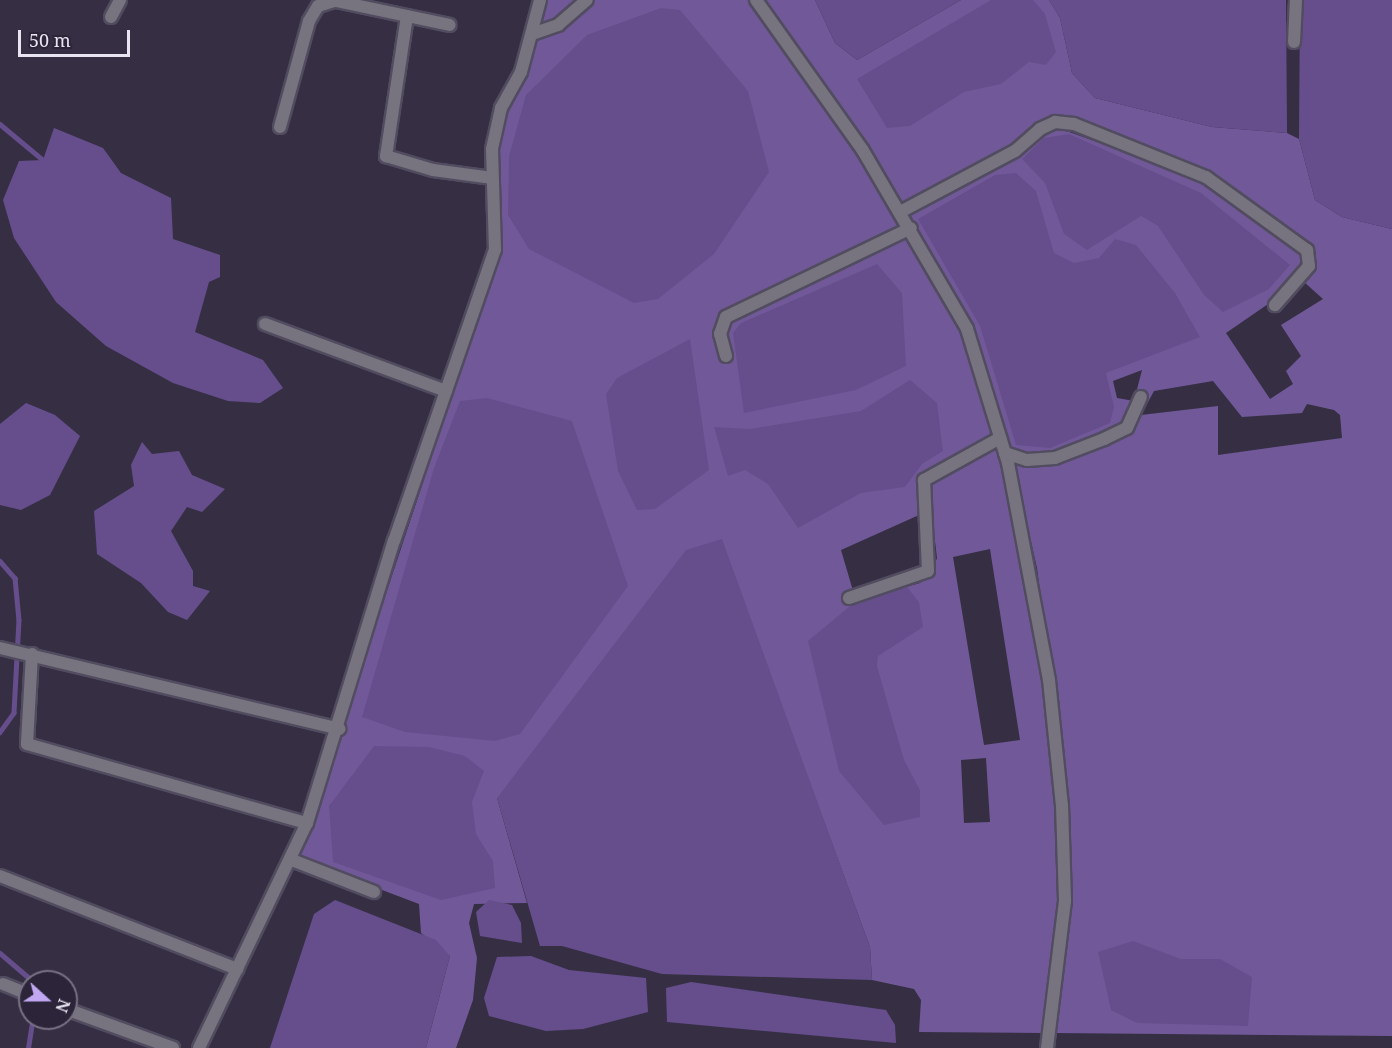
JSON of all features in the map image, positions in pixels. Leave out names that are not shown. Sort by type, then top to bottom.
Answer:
[{"type":"street","points":[[111,17],[120,0]]},
{"type":"street","points":[[199,1048],[292,860],[307,823],[446,391],[495,250],[492,178],[501,108],[521,72],[540,0]]},
{"type":"street","points":[[532,34],[558,25],[587,0]]},
{"type":"street","points":[[756,0],[902,211],[967,328],[1005,453],[1033,580],[1062,805],[1065,901],[1047,1048]]},
{"type":"street","points":[[1294,42],[1296,0]]},
{"type":"street","points":[[280,127],[309,21],[318,6],[337,1],[450,24]]},
{"type":"street","points":[[407,16],[386,156],[433,170],[492,178]]},
{"type":"street","points":[[902,211],[1015,151],[1040,129],[1055,122],[1074,124],[1198,173],[1307,250],[1309,266],[1275,305]]},
{"type":"street","points":[[726,356],[720,334],[726,317],[911,228]]},
{"type":"street","points":[[265,324],[446,391]]},
{"type":"street","points":[[1005,453],[1027,460],[1055,458],[1104,439],[1127,428],[1140,397]]},
{"type":"street","points":[[849,598],[928,571],[924,480],[1000,438]]},
{"type":"street","points":[[6,650],[32,654],[339,729]]},
{"type":"street","points":[[32,654],[27,744],[307,823]]},
{"type":"street","points":[[292,860],[374,892]]},
{"type":"street","points":[[0,876],[237,969]]},
{"type":"street","points":[[3,984],[18,990]]},
{"type":"street","points":[[78,1013],[173,1048]]},
{"type":"shaded area","points":[[545,0],[750,0],[858,152],[962,330],[994,435],[919,477],[919,515],[841,550],[856,601],[920,583],[931,574],[937,558],[928,483],[997,445],[1045,686],[1057,808],[1060,902],[1044,1033],[919,1032],[921,1000],[914,989],[872,980],[870,947],[799,753],[497,798],[527,903],[474,904],[469,923],[477,958],[473,1000],[456,1048],[426,1048],[450,956],[421,933],[419,904],[298,858],[500,251],[497,149],[506,109],[526,74]],"holes":[[[990,549],[1020,740],[984,745],[953,557]],[[986,758],[990,822],[964,823],[961,760]]]},
{"type":"shaded area","points":[[763,0],[815,0],[835,43],[857,60],[961,0],[1049,0],[1060,18],[1072,73],[1095,98],[1212,127],[1287,133],[1299,139],[1315,200],[1342,217],[1392,229],[1392,1036],[1055,1033],[1070,902],[1067,803],[1037,568],[1013,462],[972,327],[909,213],[1019,155],[1055,127],[1190,175],[1307,257],[1271,302],[1226,333],[1270,399],[1293,384],[1286,371],[1301,356],[1281,325],[1323,299],[1303,281],[1316,263],[1316,252],[1195,165],[1055,116],[1011,147],[904,204]],"holes":[[[1142,370],[1134,401],[1117,398],[1113,381]],[[1213,381],[1242,417],[1302,413],[1307,404],[1334,410],[1340,415],[1342,438],[1218,455],[1218,406],[1141,415],[1154,391]]]},
{"type":"shaded area","points":[[815,0],[961,0],[857,60],[835,43]]},
{"type":"shaded area","points":[[991,0],[1033,0],[1045,14],[1056,52],[1046,65],[1029,62],[1001,84],[964,92],[910,126],[887,128],[857,79]]},
{"type":"shaded area","points":[[1049,0],[1286,0],[1287,133],[1212,127],[1095,98],[1072,73],[1060,18]]},
{"type":"shaded area","points":[[1300,0],[1392,0],[1392,229],[1342,217],[1315,200],[1299,139]]},
{"type":"shaded area","points":[[661,8],[680,10],[748,91],[769,172],[714,254],[658,299],[634,303],[529,249],[508,215],[509,156],[526,95],[587,35]]},
{"type":"shaded area","points":[[54,128],[103,148],[121,173],[171,198],[173,239],[220,255],[220,277],[209,282],[195,332],[263,360],[283,388],[260,403],[228,401],[173,383],[106,346],[56,302],[14,238],[3,200],[19,161],[43,160]]},
{"type":"shaded area","points":[[1069,134],[1201,193],[1290,265],[1269,289],[1223,312],[1204,295],[1158,226],[1141,216],[1087,250],[1064,234],[1045,183],[1022,159],[1044,138]]},
{"type":"shaded area","points":[[1016,173],[1036,191],[1054,253],[1074,263],[1099,258],[1115,239],[1136,245],[1175,293],[1200,337],[1106,373],[1114,407],[1110,423],[1050,448],[1016,445],[980,326],[918,219],[995,175]]},
{"type":"shaded area","points":[[877,264],[902,293],[906,366],[856,390],[744,413],[733,333],[741,323]]},
{"type":"shaded area","points":[[690,339],[709,470],[655,509],[637,510],[618,471],[606,394],[617,378]]},
{"type":"shaded area","points":[[910,380],[937,403],[943,451],[922,464],[905,487],[861,493],[798,528],[768,484],[745,470],[728,476],[714,427],[750,429],[861,411]]},
{"type":"shaded area","points":[[487,398],[572,421],[628,586],[520,734],[495,741],[405,732],[362,717],[434,468],[460,401]]},
{"type":"shaded area","points":[[26,403],[55,415],[80,436],[50,495],[21,510],[0,505],[0,424]]},
{"type":"shaded area","points":[[142,442],[152,454],[179,451],[192,475],[225,489],[202,512],[187,507],[171,531],[193,571],[193,586],[210,591],[187,620],[168,612],[141,583],[97,554],[94,511],[134,486],[131,465]]},
{"type":"shaded area","points":[[722,539],[870,947],[872,980],[662,974],[562,946],[540,946],[497,798],[686,550]]},
{"type":"shaded area","points":[[907,587],[919,602],[923,627],[878,656],[877,666],[904,760],[920,790],[920,817],[884,825],[839,771],[808,641],[856,601]]},
{"type":"shaded area","points":[[374,746],[429,747],[465,756],[484,771],[472,802],[476,834],[493,861],[495,888],[441,900],[333,862],[329,806]]},
{"type":"shaded area","points":[[335,900],[436,940],[450,956],[426,1048],[270,1048],[314,914]]},
{"type":"shaded area","points":[[489,900],[512,905],[521,923],[522,943],[480,936],[476,912]]},
{"type":"shaded area","points":[[1133,941],[1181,959],[1220,959],[1252,977],[1248,1026],[1137,1023],[1111,1010],[1098,952]]},
{"type":"shaded area","points":[[531,956],[569,970],[646,978],[648,1012],[583,1029],[546,1031],[489,1016],[484,998],[497,957]]},
{"type":"shaded area","points":[[691,982],[886,1010],[895,1025],[896,1043],[667,1022],[666,988]]},
{"type":"waterway","points":[[0,124],[43,160]]},
{"type":"waterway","points":[[0,561],[15,578],[19,620],[14,713],[0,732]]},
{"type":"waterway","points":[[0,953],[20,970]]},
{"type":"waterway","points":[[28,1048],[31,1030]]}]
